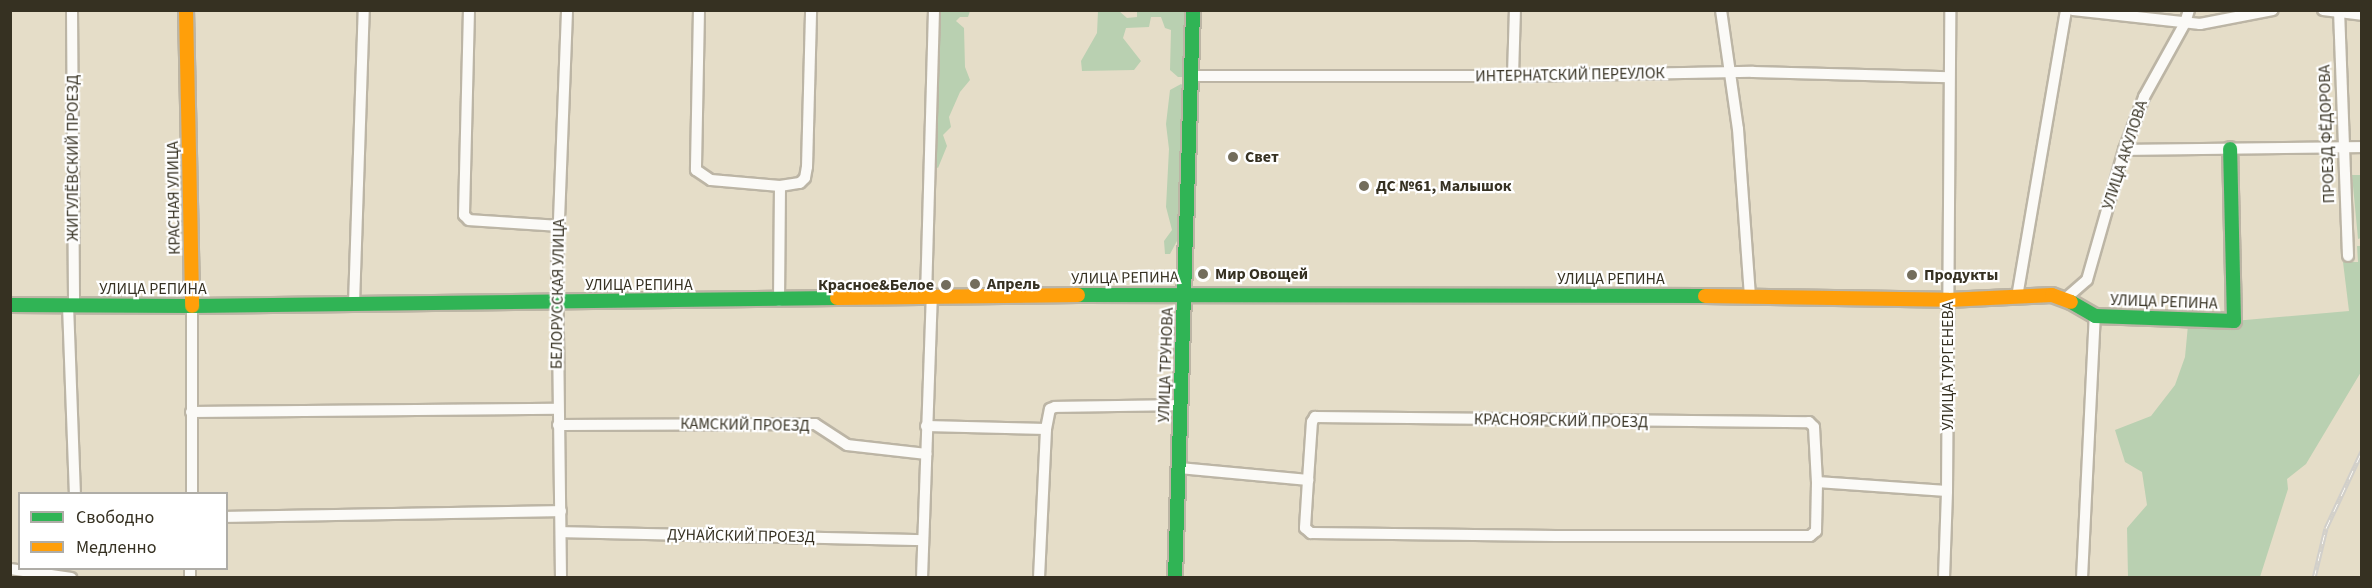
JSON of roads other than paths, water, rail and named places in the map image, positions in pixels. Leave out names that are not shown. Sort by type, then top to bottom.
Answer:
[{"type":"street","name":"ЖИГУЛЁВСКИЙ ПРОЕЗД","points":[[72,10],[71,305],[75,492]]},
{"type":"street","name":"КРАСНАЯ УЛИЦА","points":[[186,10],[192,306],[192,492]]},
{"type":"street","points":[[354,303],[364,10]]},
{"type":"street","points":[[469,10],[464,215],[469,220],[559,226]]},
{"type":"street","name":"БЕЛОРУССКАЯ УЛИЦА","points":[[561,578],[556,302],[567,10]]},
{"type":"street","points":[[699,10],[696,170],[711,180],[780,186],[800,183],[805,178],[807,168],[812,10]]},
{"type":"street","points":[[922,578],[921,540],[926,454],[934,10]]},
{"type":"street","name":"УЛИЦА ТРУНОВА","points":[[1175,578],[1183,305],[1186,294],[1193,10]]},
{"type":"street","points":[[1513,76],[1515,10]]},
{"type":"street","points":[[1721,10],[1728,73],[1738,129],[1750,296]]},
{"type":"street","name":"УЛИЦА ТУРГЕНЕВА","points":[[1944,578],[1947,491],[1950,10]]},
{"type":"street","points":[[2017,297],[2066,10]]},
{"type":"street","points":[[2073,10],[2185,24],[2200,24],[2274,10]]},
{"type":"street","name":"УЛИЦА АКУЛОВА","points":[[2065,298],[2086,280],[2124,150],[2144,97],[2185,24],[2189,10]]},
{"type":"street","points":[[2323,10],[2361,15]]},
{"type":"street","name":"ПРОЕЗД ФЁДОРОВА","points":[[2338,12],[2348,256]]},
{"type":"street","name":"ИНТЕРНАТСКИЙ ПЕРЕУЛОК","points":[[1191,76],[1728,73],[1949,77]]},
{"type":"street","points":[[2124,150],[2361,147]]},
{"type":"street","name":"УЛИЦА РЕПИНА","points":[[10,305],[192,306],[779,301],[1186,294],[1750,296],[1948,300],[2052,295],[2065,298],[2095,316],[2234,321],[2230,149]]},
{"type":"street","points":[[779,301],[780,186]]},
{"type":"street","points":[[2082,578],[2095,316]]},
{"type":"street","points":[[1039,578],[1048,414],[1055,407],[1181,405]]},
{"type":"street","points":[[191,412],[558,409]]},
{"type":"street","name":"КРАСНОЯРСКИЙ ПРОЕЗД","points":[[1315,417],[1809,422],[1814,427],[1817,482],[1816,531],[1810,536],[1311,533],[1305,528],[1308,480],[1312,422],[1315,417]]},
{"type":"street","name":"КАМСКИЙ ПРОЕЗД","points":[[558,425],[815,424],[847,445],[926,454]]},
{"type":"street","points":[[926,426],[1046,429]]},
{"type":"street","points":[[1179,468],[1308,480]]},
{"type":"street","points":[[1817,482],[1947,491]]},
{"type":"street","points":[[228,517],[561,512]]},
{"type":"street","name":"ДУНАЙСКИЙ ПРОЕЗД","points":[[561,532],[921,540]]},
{"type":"street","points":[[10,569],[71,578]]},
{"type":"railway","points":[[2314,578],[2326,528],[2362,451]]},
{"type":"place","name":"Свет","points":[[1233,157]]},
{"type":"place","name":"ДС №61, Малышок","points":[[1364,186]]},
{"type":"place","name":"Мир Овощей","points":[[1203,274]]},
{"type":"place","name":"Продукты","points":[[1912,275]]},
{"type":"place","name":"Апрель","points":[[975,284]]},
{"type":"place","name":"Красное&Белое","points":[[946,285]]}]
